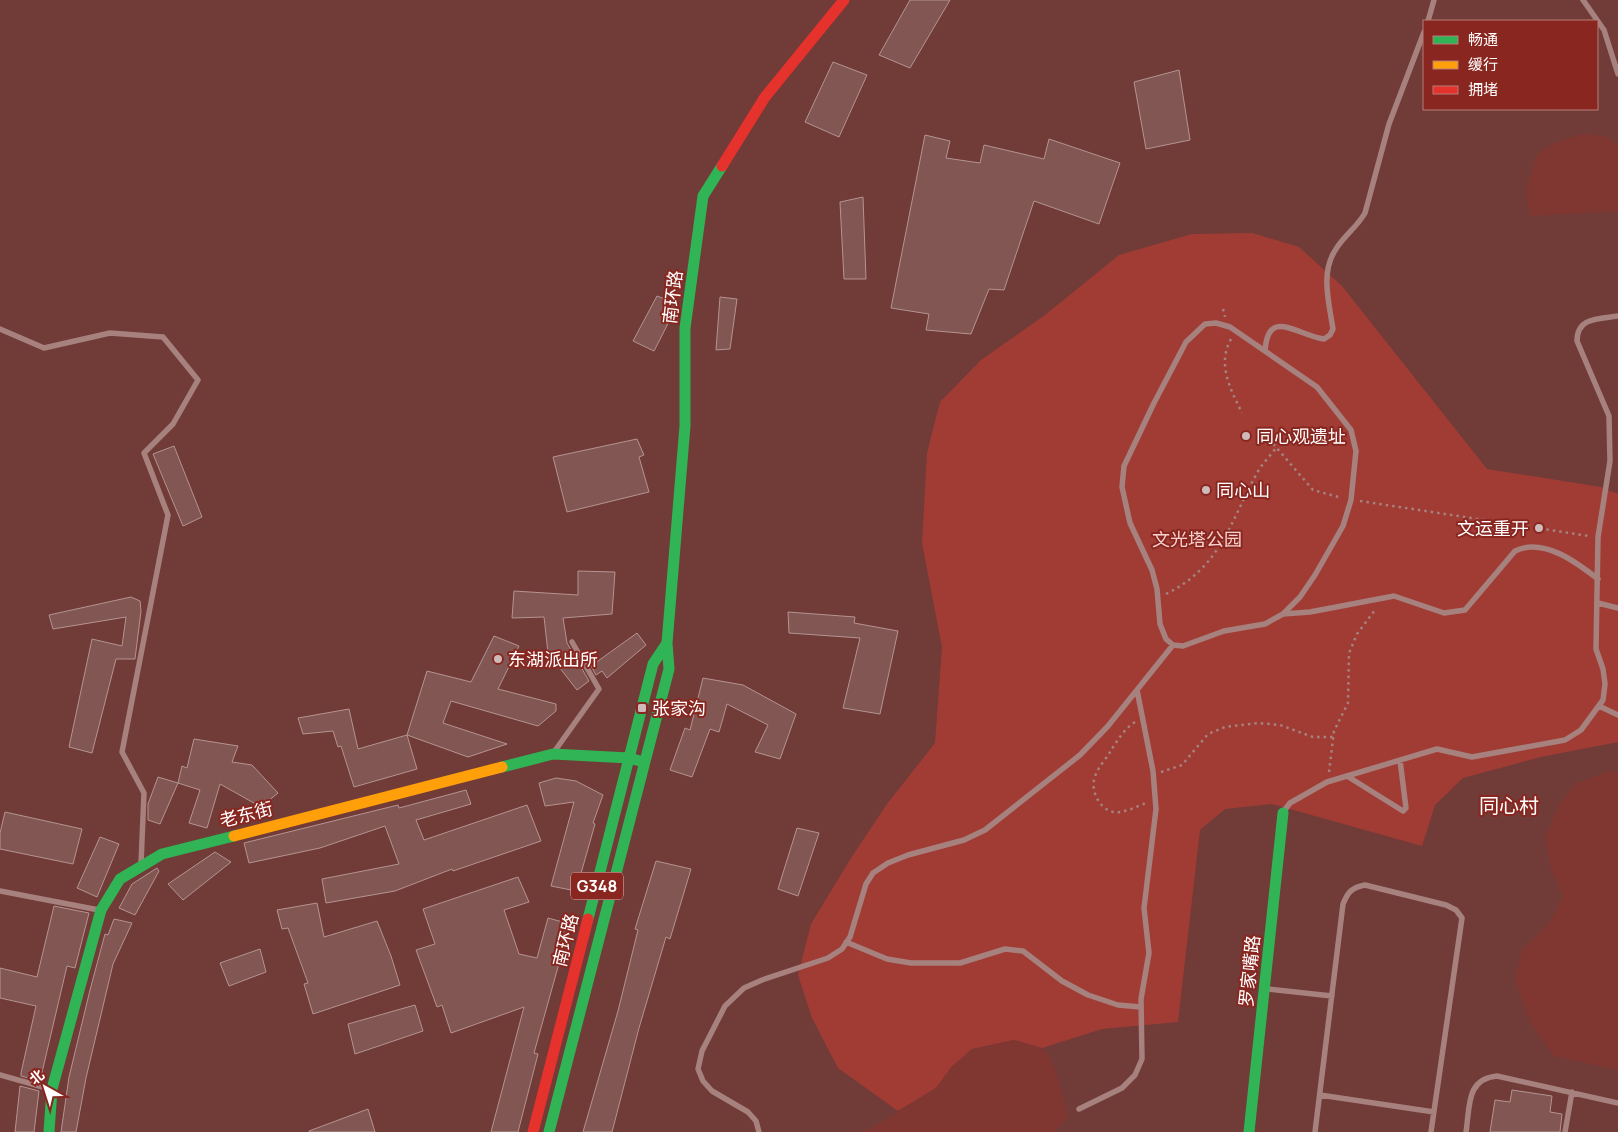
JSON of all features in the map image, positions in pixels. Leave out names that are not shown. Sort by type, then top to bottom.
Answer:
[{"type":"main road","name":"南环路","points":[[549,1132],[669,669],[667,643],[686,426],[685,328],[703,196],[765,97],[844,0]]},
{"type":"main road","name":"南环路","points":[[533,1132],[653,664],[667,643]]},
{"type":"main road","name":"老东街","points":[[49,1132],[52,1089],[101,910],[120,879],[162,854],[553,754],[629,758],[644,763]]},
{"type":"main road","name":"罗家嘴路","points":[[1249,1132],[1282,813]]},
{"type":"lane","points":[[1428,20],[1434,0]]},
{"type":"lane","points":[[1583,0],[1597,20]]},
{"type":"lane","points":[[1598,21],[1604,30],[1618,74]]},
{"type":"lane","points":[[1265,351],[1266,336],[1269,330],[1276,326],[1290,328],[1317,338],[1324,339],[1330,335],[1332,329],[1327,278],[1329,262],[1336,248],[1358,225],[1365,213],[1389,124],[1423,35]]},
{"type":"lane","points":[[1282,813],[1290,802],[1331,781],[1437,749],[1472,757],[1565,740],[1581,730],[1599,706],[1603,700],[1605,684],[1596,649],[1598,537],[1609,468],[1609,416],[1580,349],[1577,331],[1582,324],[1589,320],[1618,316]]},
{"type":"lane","points":[[1216,323],[1235,331],[1265,351],[1317,387],[1351,430],[1356,451],[1351,500],[1343,526],[1300,597],[1283,614],[1265,624],[1224,631],[1183,646],[1173,645],[1166,639],[1160,624],[1158,598],[1152,570],[1130,522],[1122,487],[1124,466],[1186,342],[1195,331],[1205,324],[1216,323]]},
{"type":"lane","points":[[0,330],[44,348],[110,333],[163,337],[198,380],[173,424],[144,453],[168,515],[122,752],[144,793],[141,866]]},
{"type":"lane","points":[[1283,614],[1334,608],[1394,596],[1444,613],[1465,610],[1515,551],[1524,546],[1565,556],[1598,580]]},
{"type":"lane","points":[[1598,603],[1618,608]]},
{"type":"lane","points":[[553,754],[599,689],[572,642]]},
{"type":"lane","points":[[759,1132],[756,1121],[748,1112],[712,1091],[702,1080],[698,1069],[702,1051],[725,1006],[733,996],[762,980],[828,958],[842,949],[858,914],[866,884],[873,873],[888,863],[908,854],[964,840],[985,830],[1080,755],[1137,690],[1173,645]]},
{"type":"lane","points":[[1079,1109],[1122,1088],[1135,1075],[1142,1059],[1141,1007],[1149,953],[1144,908],[1156,800],[1154,775],[1137,690]]},
{"type":"lane","points":[[1599,706],[1618,715]]},
{"type":"lane","points":[[1347,776],[1403,811],[1406,808],[1400,760]]},
{"type":"lane","points":[[1315,1132],[1343,904],[1347,893],[1354,887],[1365,886],[1456,910],[1462,918],[1431,1132]]},
{"type":"lane","points":[[0,891],[101,910]]},
{"type":"lane","points":[[846,942],[887,959],[911,963],[960,963],[1005,949],[1023,951],[1062,981],[1088,995],[1118,1005],[1141,1007]]},
{"type":"lane","points":[[1264,989],[1332,996]]},
{"type":"lane","points":[[0,1075],[52,1089]]},
{"type":"lane","points":[[1466,1132],[1473,1091],[1475,1085],[1484,1077],[1497,1076],[1618,1103]]},
{"type":"lane","points":[[1565,1132],[1572,1092]]},
{"type":"lane","points":[[1320,1095],[1434,1112]]},
{"type":"path","points":[[1235,331],[1227,346],[1223,363],[1230,388],[1242,413]]},
{"type":"path","points":[[1269,439],[1313,490],[1351,500],[1598,537]]},
{"type":"path","points":[[1158,598],[1180,587],[1206,564],[1225,540],[1258,471],[1276,448]]},
{"type":"path","points":[[1331,781],[1328,768],[1334,731],[1348,703],[1349,653],[1356,634],[1382,598]]},
{"type":"path","points":[[1143,718],[1123,734],[1095,775],[1093,785],[1101,805],[1113,812],[1125,811],[1156,800]]},
{"type":"path","points":[[1154,775],[1182,765],[1208,734],[1225,727],[1258,723],[1280,725],[1313,737],[1333,737]]},
{"type":"green space","name":"文光塔公园","points":[[1252,233],[1299,247],[1342,286],[1487,469],[1601,487],[1618,494],[1618,742],[1541,757],[1463,778],[1435,805],[1422,846],[1272,804],[1225,809],[1200,830],[1178,1022],[1102,1029],[1042,1048],[1014,1040],[972,1049],[953,1066],[936,1088],[898,1111],[838,1068],[812,1018],[798,975],[811,924],[851,858],[887,804],[935,743],[942,647],[922,543],[927,453],[940,402],[981,360],[1045,315],[1119,255],[1192,234]]},
{"type":"shaded area","points":[[1582,134],[1605,136],[1618,146],[1618,211],[1530,216],[1526,191],[1537,155],[1551,144]]},
{"type":"shaded area","points":[[1610,771],[1618,773],[1618,1070],[1554,1056],[1531,1024],[1515,979],[1522,951],[1551,921],[1563,896],[1552,872],[1545,837],[1560,803],[1577,783]]},
{"type":"shaded area","points":[[1014,1040],[1041,1048],[1052,1062],[1059,1081],[1068,1118],[1054,1132],[861,1132],[872,1128],[936,1088],[952,1066],[972,1050]]},
{"type":"building","points":[[910,0],[950,0],[910,68],[879,55]]},
{"type":"building","points":[[833,62],[867,75],[839,137],[805,122]]},
{"type":"building","points":[[1179,70],[1190,140],[1146,149],[1134,82]]},
{"type":"building","points":[[925,135],[950,141],[946,158],[980,163],[984,145],[1044,159],[1049,139],[1120,163],[1099,224],[1034,201],[1004,290],[989,289],[971,334],[926,330],[929,314],[891,308]]},
{"type":"building","points":[[863,197],[866,279],[844,279],[840,202]]},
{"type":"building","points":[[657,296],[678,304],[654,351],[633,341]]},
{"type":"building","points":[[720,297],[737,299],[730,349],[716,350]]},
{"type":"building","points":[[637,439],[644,455],[639,457],[649,492],[567,512],[553,457]]},
{"type":"building","points":[[174,446],[202,517],[183,526],[153,454]]},
{"type":"building","points":[[578,571],[615,572],[612,614],[563,618],[567,643],[589,681],[577,690],[548,653],[544,617],[512,618],[514,591],[578,595]]},
{"type":"building","points":[[131,597],[140,601],[141,611],[135,659],[116,659],[92,753],[69,747],[92,639],[122,646],[126,617],[53,629],[49,615]]},
{"type":"building","points":[[788,612],[855,617],[854,623],[898,631],[880,714],[843,708],[860,638],[789,633]]},
{"type":"building","points":[[637,633],[646,645],[607,678],[602,671],[596,675],[591,666]]},
{"type":"building","points":[[494,636],[519,646],[498,689],[556,704],[556,711],[538,726],[451,701],[443,723],[507,744],[468,757],[407,735],[427,671],[471,682]]},
{"type":"building","points":[[703,678],[743,685],[796,714],[780,759],[755,752],[768,725],[727,704],[719,732],[710,729],[692,777],[670,770],[685,728],[690,730]]},
{"type":"building","points":[[349,709],[358,749],[407,735],[417,769],[354,787],[341,746],[338,747],[333,731],[303,734],[298,718]]},
{"type":"building","points":[[194,739],[238,746],[232,762],[252,765],[278,793],[261,807],[220,784],[207,828],[189,823],[200,790],[178,783],[182,766],[187,768]]},
{"type":"building","points":[[158,777],[178,783],[160,824],[148,820],[148,804]]},
{"type":"building","points":[[556,778],[576,781],[603,795],[593,823],[595,824],[576,891],[551,886],[574,802],[545,806],[539,783]]},
{"type":"building","points":[[466,790],[471,804],[416,820],[424,840],[527,805],[541,841],[453,871],[452,869],[395,891],[326,903],[322,879],[399,864],[385,826],[320,848],[249,863],[244,843],[398,805],[399,808]]},
{"type":"building","points":[[5,812],[82,829],[73,864],[0,849],[0,833]]},
{"type":"building","points":[[797,828],[819,833],[798,896],[778,889]]},
{"type":"building","points":[[100,837],[119,844],[97,897],[77,888]]},
{"type":"building","points":[[215,852],[231,862],[183,900],[168,884]]},
{"type":"building","points":[[656,861],[691,869],[670,939],[666,937],[639,1028],[612,1132],[583,1132],[618,1011],[638,930],[635,929]]},
{"type":"building","points":[[157,868],[159,871],[135,915],[119,908],[132,884]]},
{"type":"building","points":[[518,877],[529,902],[504,910],[519,954],[537,958],[548,918],[570,924],[534,1053],[538,1054],[518,1132],[491,1132],[524,1007],[451,1033],[442,1005],[437,1007],[416,950],[435,944],[423,909]]},
{"type":"building","points":[[317,903],[324,937],[377,921],[400,985],[313,1014],[304,984],[308,983],[288,928],[282,929],[277,910]]},
{"type":"building","points":[[54,906],[89,913],[75,968],[67,966],[40,1081],[21,1076],[36,1006],[0,998],[0,968],[37,977]]},
{"type":"building","points":[[114,919],[132,923],[113,964],[86,1078],[76,1132],[61,1132],[69,1077],[90,990],[105,934],[108,935]]},
{"type":"building","points":[[260,949],[266,972],[229,986],[220,963]]},
{"type":"building","points":[[415,1005],[423,1031],[355,1054],[348,1024]]},
{"type":"building","points":[[20,1086],[39,1091],[34,1132],[15,1132]]},
{"type":"building","points":[[1512,1090],[1552,1096],[1550,1112],[1562,1114],[1560,1132],[1490,1132],[1495,1100],[1510,1102]]},
{"type":"building","points":[[368,1109],[375,1132],[309,1132],[309,1131]]},
{"type":"traffic: fast","points":[[667,643],[685,426],[685,328],[703,196],[722,166]]},
{"type":"traffic: fast","points":[[588,919],[653,664],[667,643]]},
{"type":"traffic: fast","points":[[549,1132],[669,669],[667,643]]},
{"type":"traffic: fast","points":[[502,767],[553,754],[629,758],[640,761]]},
{"type":"traffic: fast","points":[[1249,1132],[1283,813]]},
{"type":"traffic: fast","points":[[49,1132],[52,1089],[101,910],[120,879],[162,854],[234,836]]},
{"type":"traffic: slow","points":[[234,836],[502,767]]},
{"type":"traffic: jam","points":[[722,166],[765,97],[844,0]]},
{"type":"traffic: jam","points":[[533,1132],[588,919]]},
{"type":"place","name":"同心观遗址","points":[[1246,436]]},
{"type":"place","name":"同心山","points":[[1206,490]]},
{"type":"place","name":"文运重开","points":[[1539,528]]},
{"type":"place","name":"东湖派出所","points":[[498,659]]},
{"type":"place","name":"张家沟","points":[[642,708]]},
{"type":"district","name":"同心村","points":[[1509,805]]}]
